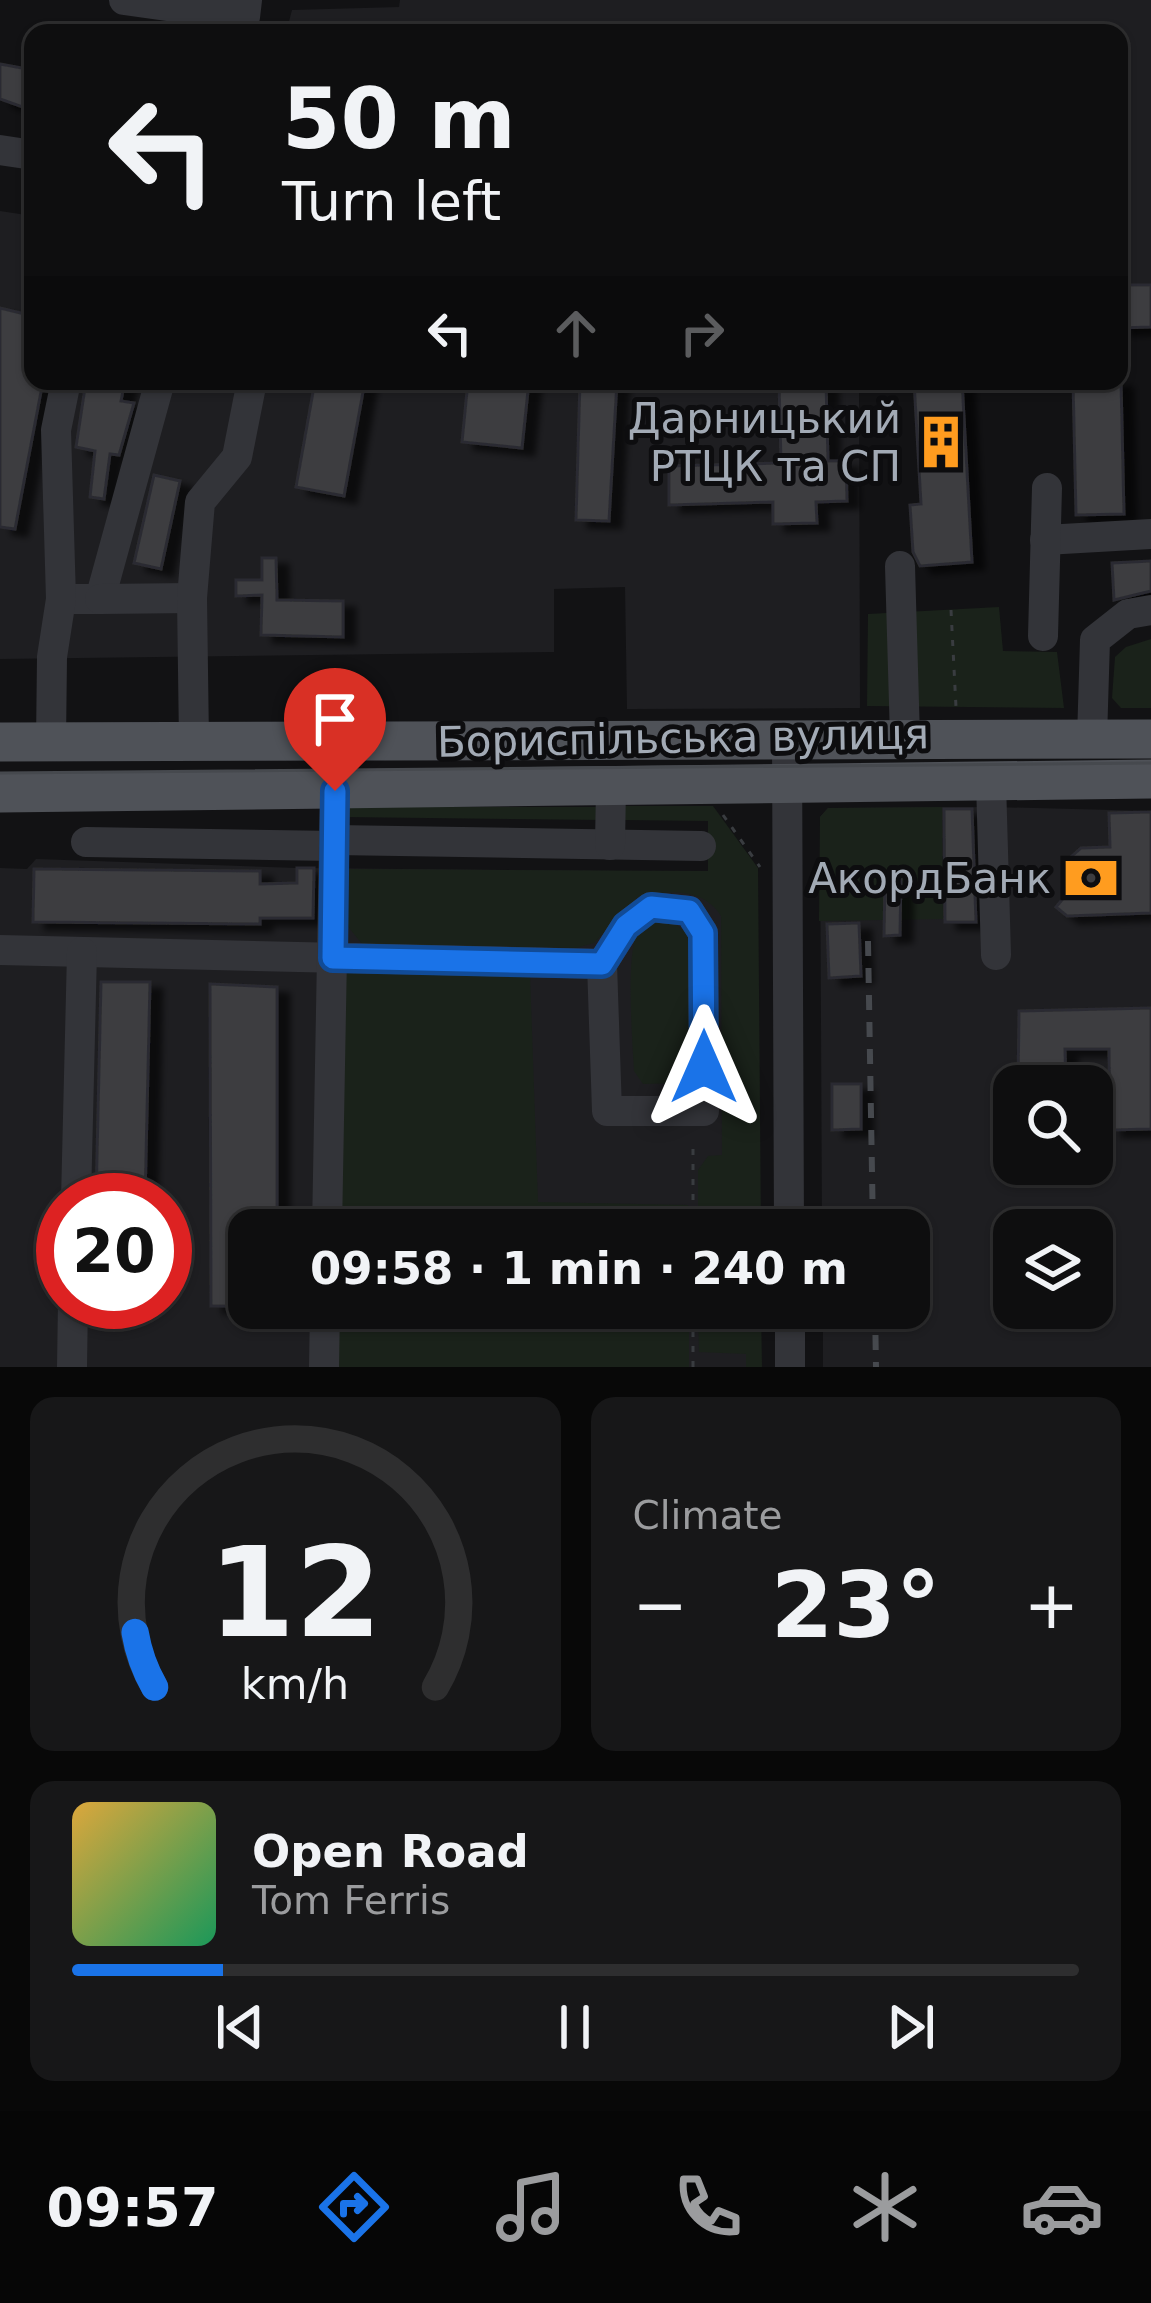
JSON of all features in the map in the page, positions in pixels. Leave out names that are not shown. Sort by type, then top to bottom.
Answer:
[{"type":"main road","name":"Бориспільська вулиця","points":[[0,742],[1151,739]]},
{"type":"main road","name":"Бориспільська вулиця","points":[[0,793],[1151,779]]},
{"type":"street","points":[[124,0],[245,17],[247,0]]},
{"type":"street","points":[[51,742],[52,658],[62,599],[56,430],[64,390]]},
{"type":"street","points":[[100,598],[158,390]]},
{"type":"street","points":[[194,742],[193,598],[200,502],[237,457],[250,390]]},
{"type":"street","points":[[1043,636],[1047,488]]},
{"type":"street","points":[[1046,540],[1151,534]]},
{"type":"street","points":[[900,566],[905,738]]},
{"type":"street","points":[[62,599],[193,598]]},
{"type":"street","points":[[1092,739],[1095,640],[1128,614],[1151,610]]},
{"type":"street","points":[[787,740],[789,1209]]},
{"type":"street","points":[[992,782],[996,955]]},
{"type":"street","points":[[610,787],[610,844]]},
{"type":"street","points":[[327,1209],[335,791]]},
{"type":"street","points":[[153,792],[153,843]]},
{"type":"street","points":[[86,842],[701,846]]},
{"type":"street","points":[[651,907],[689,911],[703,933],[704,1111],[607,1111],[602,964],[626,926],[651,907]]},
{"type":"street","points":[[0,950],[602,964]]},
{"type":"street","points":[[77,1173],[82,952]]},
{"type":"street","points":[[71,1367],[72,1329]]},
{"type":"street","points":[[323,1367],[324,1329]]},
{"type":"street","points":[[790,1329],[790,1367]]},
{"type":"path","points":[[951,610],[956,715]]},
{"type":"path","points":[[711,799],[760,867]]},
{"type":"path","points":[[693,1137],[693,1209]]},
{"type":"path","points":[[693,1329],[693,1367]]},
{"type":"shaded area","points":[[400,0],[1151,0],[1151,318],[1128,319],[1128,24],[288,24],[292,10],[399,7]]},
{"type":"shaded area","points":[[0,211],[24,215],[24,390],[859,390],[860,708],[627,709],[625,587],[554,589],[554,652],[0,659]]},
{"type":"shaded area","points":[[999,607],[1003,651],[1057,652],[1064,708],[867,706],[868,614]]},
{"type":"shaded area","points":[[1151,639],[1151,708],[1121,708],[1112,698],[1115,657],[1126,647]]},
{"type":"shaded area","points":[[622,806],[713,806],[758,868],[761,1209],[698,1209],[698,1170],[708,1156],[722,1155],[721,916],[705,900],[673,893],[638,897],[594,943],[576,948],[362,944],[346,924],[348,869],[708,871],[708,821],[623,820]]},
{"type":"shaded area","points":[[343,807],[604,807],[604,820],[343,817]]},
{"type":"shaded area","points":[[942,807],[943,919],[819,921],[820,817],[828,808]]},
{"type":"shaded area","points":[[828,808],[1151,811],[1151,1367],[823,1367],[823,1329],[930,1329],[930,1209],[822,1209],[820,817]]},
{"type":"shaded area","points":[[36,859],[297,868],[735,872],[746,1209],[228,1209],[228,1329],[747,1329],[746,1367],[0,1367],[0,868],[27,869]]},
{"type":"shaded area","points":[[672,921],[693,938],[693,1076],[687,1083],[643,1084],[634,1071],[633,949],[643,924]]},
{"type":"shaded area","points":[[351,971],[530,974],[538,1202],[688,1205],[688,1209],[334,1209],[344,976]]},
{"type":"shaded area","points":[[331,1329],[689,1329],[689,1367],[330,1367]]},
{"type":"shaded area","points":[[698,1329],[761,1329],[762,1367],[746,1367],[746,1354],[699,1352]]},
{"type":"building","points":[[0,64],[24,68],[24,108],[0,99]]},
{"type":"building","points":[[1128,285],[1151,285],[1151,327],[1128,328]]},
{"type":"building","points":[[0,308],[24,314],[24,390],[41,390],[15,529],[0,527]]},
{"type":"building","points":[[85,390],[123,390],[121,401],[134,403],[119,455],[110,454],[104,499],[90,497],[95,451],[76,447]]},
{"type":"building","points":[[313,390],[363,390],[344,496],[296,487]]},
{"type":"building","points":[[467,390],[528,390],[522,448],[462,442]]},
{"type":"building","points":[[580,390],[616,390],[609,521],[576,520]]},
{"type":"building","points":[[779,390],[826,390],[828,461],[846,461],[847,501],[816,502],[817,523],[773,524],[773,502],[669,505],[669,466],[781,463]]},
{"type":"building","name":"Дарницький РТЦК та СП","points":[[915,390],[962,390],[972,562],[920,566],[913,552],[910,505],[921,504]]},
{"type":"building","points":[[1073,390],[1121,390],[1124,514],[1076,515]]},
{"type":"building","points":[[154,475],[180,481],[161,569],[134,563]]},
{"type":"building","points":[[262,558],[276,558],[277,600],[343,601],[343,637],[261,635],[262,595],[236,596],[236,580],[262,580]]},
{"type":"building","points":[[1151,561],[1151,591],[1114,600],[1112,563]]},
{"type":"building","points":[[944,809],[972,809],[976,922],[945,922]]},
{"type":"building","points":[[1151,812],[1151,913],[1067,916],[1056,907],[1066,895],[1071,857],[1081,848],[1110,847],[1109,813]]},
{"type":"building","points":[[297,868],[314,868],[313,918],[260,918],[260,924],[33,922],[34,869],[260,871],[260,884],[297,883]]},
{"type":"building","points":[[901,876],[900,935],[884,936],[885,877]]},
{"type":"building","points":[[859,923],[861,976],[829,978],[827,924]]},
{"type":"building","points":[[101,982],[150,982],[146,1173],[97,1173]]},
{"type":"building","points":[[210,984],[277,987],[277,1209],[228,1209],[228,1306],[211,1306]]},
{"type":"building","points":[[1151,1008],[1151,1129],[1113,1130],[1109,1049],[1065,1049],[1065,1065],[1018,1065],[1019,1011]]},
{"type":"building","points":[[832,1084],[861,1084],[861,1129],[832,1130]]},
{"type":"tram line","points":[[0,773],[1151,763]]},
{"type":"railway","points":[[868,941],[873,1209]]},
{"type":"railway","points":[[875,1329],[876,1367]]},
{"type":"place","name":"Дарницький РТЦК та СП","points":[[941,442]]},
{"type":"place","name":"АкордБанк","points":[[1091,878]]},
{"type":"route","points":[[335,791],[333,958],[602,964],[626,926],[651,907],[689,911],[703,933],[704,1067]]}]
